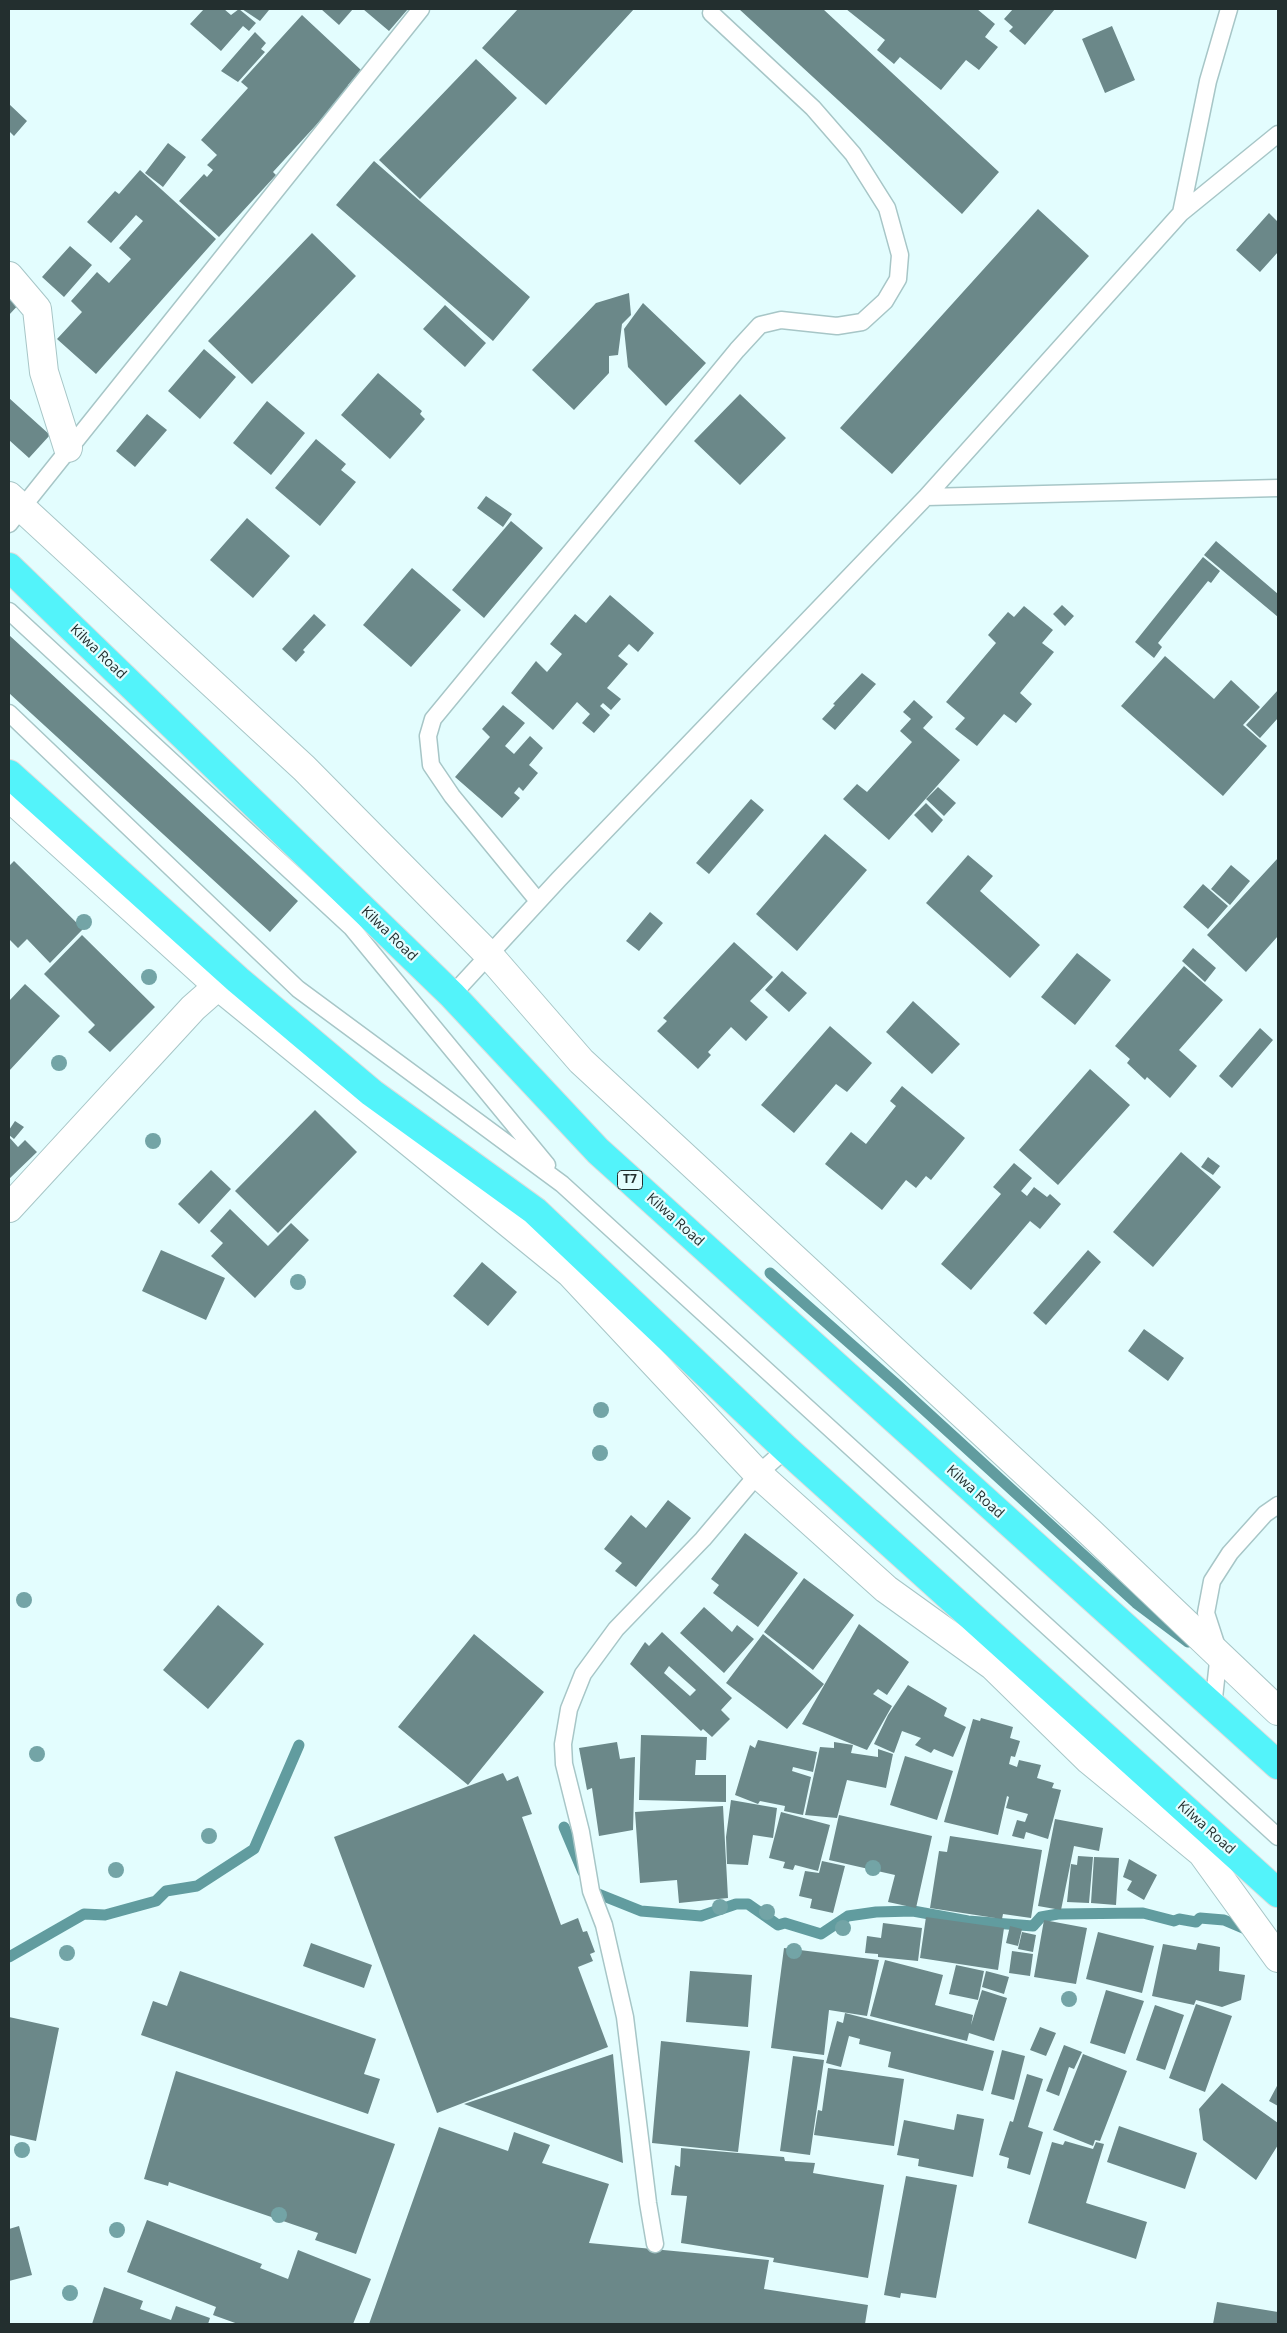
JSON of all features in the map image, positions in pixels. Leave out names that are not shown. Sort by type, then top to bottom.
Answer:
[{"type":"highway","name":"Kilwa Road","points":[[9,567],[452,995],[598,1151],[1278,1765]]},
{"type":"highway","name":"Kilwa Road","points":[[9,774],[228,983],[372,1093],[534,1211],[786,1449],[1278,1893]]},
{"type":"street","points":[[9,276],[38,309],[44,372],[68,448]]},
{"type":"street","points":[[13,509],[304,768],[489,955],[581,1060],[1219,1653],[1278,1711]]},
{"type":"street","points":[[9,797],[570,1273],[758,1474],[886,1589],[993,1666],[1090,1760],[1202,1853],[1278,1958]]},
{"type":"street","points":[[9,1208],[193,1008],[228,983]]},
{"type":"lane","points":[[13,509],[68,448],[421,9]]},
{"type":"lane","points":[[1181,214],[1208,81],[1229,9]]},
{"type":"lane","points":[[538,901],[452,796],[431,766],[428,736],[433,719],[737,350],[760,325],[781,320],[837,326],[862,322],[886,301],[898,278],[900,256],[887,208],[853,154],[812,108],[711,13]]},
{"type":"lane","points":[[452,995],[538,901],[926,497],[1181,214],[1278,134]]},
{"type":"lane","points":[[926,497],[1278,488]]},
{"type":"lane","points":[[9,611],[352,928],[562,1184]]},
{"type":"lane","points":[[9,713],[298,989],[562,1184],[1278,1837]]},
{"type":"lane","points":[[655,2244],[648,2203],[625,2018],[604,1925],[591,1890],[581,1832],[564,1764],[563,1744],[569,1710],[582,1674],[616,1629],[703,1539],[758,1474],[786,1449]]},
{"type":"lane","points":[[1213,1707],[1219,1653],[1206,1613],[1212,1581],[1230,1553],[1265,1514],[1278,1505]]},
{"type":"building","points":[[204,9],[224,9],[231,15],[239,9],[256,23],[249,31],[243,26],[221,51],[190,24]]},
{"type":"building","points":[[242,9],[268,9],[269,10],[260,21]]},
{"type":"building","points":[[321,9],[353,9],[339,25]]},
{"type":"building","points":[[363,9],[408,9],[389,31]]},
{"type":"building","points":[[518,9],[634,9],[546,105],[482,48]]},
{"type":"building","points":[[739,9],[823,9],[999,172],[962,214]]},
{"type":"building","points":[[846,9],[977,9],[995,24],[985,37],[998,47],[979,70],[966,60],[941,90],[900,57],[894,64],[877,50],[885,40]]},
{"type":"building","points":[[1013,9],[1055,9],[1025,45],[1009,31],[1013,27],[1004,19]]},
{"type":"building","points":[[302,15],[361,70],[348,85],[351,87],[273,172],[276,175],[219,237],[179,201],[204,174],[207,177],[213,170],[207,165],[217,155],[201,140],[248,88],[241,82]]},
{"type":"building","points":[[1112,26],[1135,80],[1105,93],[1082,39]]},
{"type":"building","points":[[255,32],[266,43],[261,49],[265,52],[238,82],[221,71]]},
{"type":"building","points":[[476,59],[517,98],[420,199],[379,160]]},
{"type":"building","points":[[9,104],[27,121],[14,136],[9,131]]},
{"type":"building","points":[[168,143],[186,157],[163,187],[145,173]]},
{"type":"building","points":[[374,161],[530,297],[493,341],[336,205]]},
{"type":"building","points":[[140,170],[216,239],[96,374],[57,339],[82,312],[71,301],[97,272],[109,283],[131,259],[119,248],[143,221],[136,215],[111,243],[87,222],[115,191],[119,194]]},
{"type":"building","points":[[1038,209],[1089,256],[892,474],[840,428]]},
{"type":"building","points":[[1269,213],[1278,222],[1278,252],[1260,272],[1236,250]]},
{"type":"building","points":[[312,233],[356,276],[252,384],[208,341]]},
{"type":"building","points":[[70,246],[92,265],[64,297],[42,277]]},
{"type":"building","points":[[9,291],[21,302],[9,315]]},
{"type":"building","points":[[629,293],[631,315],[622,324],[618,355],[609,356],[609,373],[574,410],[532,370],[596,303]]},
{"type":"building","points":[[643,303],[706,363],[666,406],[628,367],[624,329]]},
{"type":"building","points":[[445,305],[486,343],[465,367],[423,329]]},
{"type":"building","points":[[204,349],[236,377],[200,419],[168,391]]},
{"type":"building","points":[[378,373],[422,411],[420,414],[425,419],[390,459],[341,415]]},
{"type":"building","points":[[740,394],[786,438],[740,485],[694,441]]},
{"type":"building","points":[[9,398],[50,435],[29,458],[9,440]]},
{"type":"building","points":[[267,401],[305,433],[271,475],[233,443]]},
{"type":"building","points":[[147,414],[167,430],[135,467],[116,451]]},
{"type":"building","points":[[316,439],[346,464],[341,470],[356,482],[320,526],[275,488]]},
{"type":"building","points":[[486,496],[512,514],[503,527],[477,508]]},
{"type":"building","points":[[247,518],[290,556],[253,598],[210,560]]},
{"type":"building","points":[[511,521],[543,548],[484,618],[452,590]]},
{"type":"building","points":[[1216,541],[1278,594],[1278,617],[1204,555]]},
{"type":"building","points":[[1203,557],[1220,571],[1211,583],[1208,581],[1158,643],[1162,647],[1154,658],[1135,642]]},
{"type":"building","points":[[412,568],[461,610],[411,667],[363,625]]},
{"type":"building","points":[[610,595],[654,633],[638,652],[629,644],[618,656],[628,664],[607,688],[621,699],[611,710],[603,703],[600,706],[610,715],[594,733],[582,723],[590,714],[577,702],[553,730],[511,693],[536,661],[547,672],[562,654],[550,644],[575,614],[586,623]]},
{"type":"building","points":[[1062,605],[1074,616],[1065,626],[1053,614]]},
{"type":"building","points":[[1024,606],[1053,630],[1042,643],[1054,652],[1020,693],[1032,704],[1016,723],[1004,714],[977,746],[955,729],[965,718],[946,702],[996,643],[988,635],[1008,612],[1014,617]]},
{"type":"building","points":[[314,614],[326,625],[303,650],[305,652],[296,662],[282,649]]},
{"type":"building","points":[[9,635],[298,901],[270,932],[9,693]]},
{"type":"building","points":[[1165,656],[1214,699],[1231,680],[1260,707],[1243,725],[1267,746],[1223,796],[1121,706]]},
{"type":"building","points":[[862,673],[876,684],[835,730],[822,719],[835,705],[833,704]]},
{"type":"building","points":[[1278,690],[1278,718],[1260,738],[1246,725]]},
{"type":"building","points":[[914,700],[933,717],[923,728],[960,760],[889,840],[843,799],[857,784],[867,792],[912,742],[900,731],[911,719],[903,712]]},
{"type":"building","points":[[503,705],[525,723],[505,746],[514,754],[530,736],[543,748],[529,765],[538,773],[523,791],[519,787],[514,793],[520,798],[502,818],[455,777],[490,737],[482,729]]},
{"type":"building","points":[[938,787],[956,803],[944,816],[926,799]]},
{"type":"building","points":[[751,799],[764,810],[709,874],[696,863]]},
{"type":"building","points":[[926,803],[943,820],[932,833],[914,815]]},
{"type":"building","points":[[825,834],[867,870],[797,951],[756,914]]},
{"type":"building","points":[[968,855],[993,876],[980,891],[1040,945],[1010,978],[926,903]]},
{"type":"building","points":[[1278,858],[1278,936],[1246,972],[1207,935]]},
{"type":"building","points":[[14,861],[83,929],[50,963],[27,939],[18,948],[9,939],[9,866]]},
{"type":"building","points":[[1231,865],[1250,881],[1230,905],[1211,889]]},
{"type":"building","points":[[1203,884],[1228,906],[1208,929],[1183,907]]},
{"type":"building","points":[[650,912],[663,923],[639,951],[626,941]]},
{"type":"building","points":[[82,935],[155,1007],[110,1052],[88,1032],[95,1025],[44,974]]},
{"type":"building","points":[[734,942],[773,977],[750,1001],[768,1017],[746,1041],[731,1027],[708,1052],[711,1055],[698,1069],[657,1031],[667,1021],[663,1018]]},
{"type":"building","points":[[1193,948],[1216,968],[1205,982],[1182,961]]},
{"type":"building","points":[[1077,953],[1111,980],[1075,1025],[1041,997]]},
{"type":"building","points":[[1184,966],[1223,1000],[1179,1050],[1197,1066],[1170,1098],[1147,1077],[1145,1080],[1127,1063],[1130,1059],[1115,1046]]},
{"type":"building","points":[[782,971],[807,993],[789,1012],[765,990]]},
{"type":"building","points":[[25,984],[60,1016],[9,1071],[9,1001]]},
{"type":"building","points":[[913,1001],[960,1044],[932,1074],[886,1032]]},
{"type":"building","points":[[830,1026],[872,1063],[847,1092],[836,1084],[794,1133],[761,1105]]},
{"type":"building","points":[[1260,1028],[1273,1040],[1232,1088],[1219,1076]]},
{"type":"building","points":[[1090,1069],[1130,1105],[1058,1185],[1019,1150]]},
{"type":"building","points":[[902,1086],[965,1138],[931,1180],[926,1176],[916,1188],[906,1180],[882,1210],[825,1164],[851,1132],[866,1144],[896,1106],[890,1101]]},
{"type":"building","points":[[315,1110],[357,1152],[278,1233],[235,1191]]},
{"type":"building","points":[[15,1121],[24,1127],[14,1139],[9,1135],[9,1130]]},
{"type":"building","points":[[9,1137],[18,1147],[25,1140],[37,1152],[9,1179]]},
{"type":"building","points":[[1181,1152],[1221,1187],[1153,1267],[1113,1232]]},
{"type":"building","points":[[1208,1157],[1220,1166],[1213,1175],[1201,1167]]},
{"type":"building","points":[[1014,1163],[1032,1178],[1021,1191],[1027,1196],[1034,1187],[1047,1197],[1050,1194],[1061,1204],[1040,1229],[1030,1221],[971,1290],[941,1264],[1001,1194],[993,1187]]},
{"type":"building","points":[[211,1170],[231,1189],[199,1224],[178,1204]]},
{"type":"building","points":[[230,1209],[268,1246],[291,1223],[309,1240],[255,1298],[211,1256],[223,1243],[210,1231]]},
{"type":"building","points":[[161,1250],[225,1278],[206,1320],[142,1291]]},
{"type":"building","points":[[1088,1250],[1101,1262],[1046,1325],[1033,1313]]},
{"type":"building","points":[[482,1262],[517,1292],[488,1326],[453,1296]]},
{"type":"building","points":[[1144,1329],[1184,1358],[1168,1381],[1128,1351]]},
{"type":"building","points":[[668,1500],[691,1518],[636,1587],[615,1571],[622,1563],[604,1549],[631,1515],[646,1528]]},
{"type":"building","points":[[745,1533],[798,1573],[758,1627],[713,1593],[719,1585],[711,1579]]},
{"type":"building","points":[[804,1578],[854,1615],[813,1670],[764,1632]]},
{"type":"building","points":[[218,1605],[264,1644],[208,1709],[163,1670]]},
{"type":"building","points":[[704,1607],[732,1632],[737,1625],[754,1639],[724,1673],[680,1633]]},
{"type":"building","points":[[859,1624],[909,1662],[887,1695],[878,1689],[873,1694],[892,1706],[867,1750],[802,1724]]},
{"type":"building","points":[[662,1632],[732,1698],[721,1710],[730,1719],[712,1737],[703,1729],[701,1731],[630,1664],[645,1642],[649,1646]],"holes":[[[669,1666],[696,1690],[690,1696],[664,1673]]]},
{"type":"building","points":[[474,1634],[544,1692],[468,1785],[398,1727]]},
{"type":"building","points":[[763,1634],[824,1684],[787,1729],[726,1683]]},
{"type":"building","points":[[908,1685],[947,1708],[944,1716],[966,1727],[953,1757],[934,1749],[931,1753],[915,1745],[921,1738],[902,1731],[894,1753],[874,1744],[888,1715]]},
{"type":"building","points":[[981,1718],[1013,1727],[1010,1738],[1020,1741],[1015,1757],[1011,1756],[1009,1764],[1017,1767],[1019,1760],[1041,1765],[1037,1778],[1054,1783],[1052,1788],[1061,1790],[1048,1839],[1026,1832],[1024,1839],[1012,1836],[1017,1820],[1025,1822],[1028,1814],[1006,1808],[1009,1797],[1007,1796],[998,1835],[944,1822],[973,1719],[980,1721]]},
{"type":"building","points":[[641,1735],[707,1737],[706,1760],[696,1760],[695,1775],[726,1775],[726,1802],[639,1800]]},
{"type":"building","points":[[758,1740],[817,1752],[813,1772],[793,1767],[792,1771],[811,1777],[803,1815],[784,1811],[785,1806],[760,1801],[758,1804],[735,1795],[750,1745],[755,1748]]},
{"type":"building","points":[[617,1742],[620,1759],[635,1757],[633,1830],[599,1836],[592,1788],[587,1790],[579,1748]]},
{"type":"building","points":[[834,1742],[853,1745],[851,1753],[878,1757],[878,1749],[893,1754],[886,1788],[847,1780],[837,1818],[805,1815],[820,1747],[834,1748]]},
{"type":"building","points":[[905,1756],[953,1771],[937,1820],[890,1805]]},
{"type":"building","points":[[503,1773],[507,1781],[518,1776],[532,1814],[522,1817],[561,1925],[578,1918],[583,1932],[587,1931],[595,1952],[590,1954],[593,1961],[578,1967],[608,2047],[437,2113],[334,1837]]},
{"type":"building","points":[[731,1800],[777,1808],[773,1838],[753,1835],[748,1865],[727,1864],[726,1837]]},
{"type":"building","points":[[723,1806],[728,1898],[679,1903],[677,1880],[640,1883],[635,1812]]},
{"type":"building","points":[[781,1812],[830,1825],[818,1871],[795,1865],[793,1870],[783,1868],[785,1862],[769,1858]]},
{"type":"building","points":[[839,1815],[932,1836],[916,1908],[888,1902],[895,1875],[829,1860]]},
{"type":"building","points":[[1055,1819],[1103,1828],[1099,1851],[1074,1846],[1061,1910],[1038,1906]]},
{"type":"building","points":[[950,1836],[1042,1850],[1031,1918],[1003,1914],[1002,1919],[930,1908],[939,1851],[947,1852]]},
{"type":"building","points":[[1078,1856],[1093,1857],[1089,1903],[1067,1902],[1071,1864],[1077,1865]]},
{"type":"building","points":[[1094,1857],[1119,1858],[1116,1905],[1091,1903]]},
{"type":"building","points":[[1129,1859],[1157,1875],[1144,1900],[1127,1890],[1132,1881],[1123,1877]]},
{"type":"building","points":[[822,1861],[845,1866],[833,1913],[810,1908],[812,1899],[799,1896],[805,1871],[819,1873]]},
{"type":"building","points":[[926,1917],[1004,1928],[998,1970],[920,1958]]},
{"type":"building","points":[[1044,1920],[1087,1928],[1076,1984],[1034,1977]]},
{"type":"building","points":[[883,1923],[922,1928],[918,1961],[878,1957],[878,1954],[865,1953],[867,1936],[881,1938]]},
{"type":"building","points":[[1010,1926],[1022,1929],[1018,1946],[1006,1943]]},
{"type":"building","points":[[1022,1932],[1036,1935],[1033,1952],[1018,1949]]},
{"type":"building","points":[[1098,1932],[1154,1946],[1142,1993],[1086,1979]]},
{"type":"building","points":[[311,1943],[372,1965],[364,1988],[303,1966]]},
{"type":"building","points":[[1198,1943],[1220,1947],[1219,1971],[1245,1975],[1241,2000],[1222,2007],[1196,2000],[1194,2005],[1152,1996],[1163,1944],[1196,1950]]},
{"type":"building","points":[[784,1948],[879,1960],[867,2016],[829,2010],[824,2055],[771,2048]]},
{"type":"building","points":[[1012,1951],[1033,1954],[1030,1976],[1009,1973]]},
{"type":"building","points":[[885,1960],[943,1975],[935,2005],[973,2015],[971,2025],[982,1990],[1007,1998],[994,2041],[969,2033],[967,2041],[870,2016]]},
{"type":"building","points":[[956,1965],[984,1971],[978,2000],[949,1994]]},
{"type":"building","points":[[180,1971],[376,2039],[364,2074],[380,2079],[368,2114],[141,2035],[153,2001],[167,2006]]},
{"type":"building","points":[[690,1971],[752,1975],[748,2027],[686,2022]]},
{"type":"building","points":[[986,1971],[1009,1977],[1004,1994],[982,1987]]},
{"type":"building","points":[[1106,1990],[1144,2001],[1125,2054],[1090,2043]]},
{"type":"building","points":[[1196,2004],[1232,2016],[1205,2092],[1169,2078]]},
{"type":"building","points":[[1155,2005],[1184,2015],[1165,2070],[1136,2060]]},
{"type":"building","points":[[845,2013],[994,2051],[983,2091],[888,2067],[891,2052],[859,2044],[860,2039],[849,2036],[841,2067],[826,2063],[837,2021],[843,2023]]},
{"type":"building","points":[[9,2017],[59,2028],[36,2141],[9,2135]]},
{"type":"building","points":[[1040,2027],[1056,2033],[1046,2056],[1030,2050]]},
{"type":"building","points":[[661,2041],[750,2051],[738,2152],[652,2143]]},
{"type":"building","points":[[1064,2045],[1082,2052],[1074,2069],[1069,2067],[1059,2096],[1046,2091]]},
{"type":"building","points":[[1002,2050],[1025,2056],[1014,2100],[991,2094]]},
{"type":"building","points":[[613,2054],[623,2163],[464,2104]]},
{"type":"building","points":[[1083,2054],[1127,2071],[1100,2141],[1095,2140],[1093,2146],[1053,2130]]},
{"type":"building","points":[[793,2056],[824,2060],[810,2155],[780,2151]]},
{"type":"building","points":[[828,2068],[904,2079],[894,2146],[814,2135],[818,2110],[822,2111]]},
{"type":"building","points":[[176,2071],[395,2144],[356,2254],[315,2240],[318,2233],[169,2182],[168,2186],[144,2179]]},
{"type":"building","points":[[1027,2074],[1043,2079],[1028,2127],[1043,2132],[1030,2175],[1007,2168],[1009,2158],[999,2155],[1010,2121],[1013,2122]]},
{"type":"building","points":[[1222,2083],[1278,2123],[1278,2145],[1256,2180],[1203,2140],[1199,2109]]},
{"type":"building","points":[[1278,2084],[1278,2106],[1269,2101]]},
{"type":"building","points":[[957,2114],[984,2119],[973,2177],[918,2166],[919,2159],[897,2155],[904,2120],[954,2130]]},
{"type":"building","points":[[1119,2126],[1197,2153],[1185,2189],[1107,2162]]},
{"type":"building","points":[[439,2127],[508,2151],[514,2132],[550,2145],[542,2163],[609,2184],[589,2243],[769,2260],[764,2289],[868,2305],[865,2324],[369,2324]]},
{"type":"building","points":[[1065,2141],[1093,2149],[1096,2142],[1104,2144],[1086,2203],[1147,2222],[1136,2259],[1028,2223],[1052,2142],[1063,2145]]},
{"type":"building","points":[[681,2148],[784,2157],[785,2161],[815,2163],[813,2173],[884,2185],[868,2278],[773,2262],[774,2258],[681,2243],[687,2196],[671,2195],[675,2165],[680,2167]]},
{"type":"building","points":[[906,2176],[957,2185],[936,2298],[901,2293],[900,2298],[884,2295]]},
{"type":"building","points":[[147,2220],[262,2264],[260,2268],[288,2279],[298,2250],[371,2279],[353,2324],[238,2324],[213,2315],[216,2307],[127,2272]]},
{"type":"building","points":[[19,2226],[32,2275],[9,2281],[9,2229]]},
{"type":"building","points":[[104,2287],[143,2301],[140,2309],[171,2320],[176,2306],[210,2318],[208,2324],[92,2324]]},
{"type":"building","points":[[1217,2302],[1278,2312],[1278,2324],[1213,2324]]},
{"type":"waterway","points":[[770,1273],[895,1383],[1136,1603],[1188,1642]]},
{"type":"waterway","points":[[9,1957],[84,1914],[105,1915],[156,1901],[166,1891],[197,1886],[254,1849],[299,1745]]},
{"type":"waterway","points":[[564,1827],[583,1872]]},
{"type":"waterway","points":[[589,1886],[591,1891],[641,1911],[701,1916],[736,1904],[748,1904],[778,1925],[785,1923],[821,1934],[848,1916],[876,1912],[913,1911],[968,1921],[1033,1926],[1041,1917],[1058,1914],[1143,1913],[1174,1921],[1179,1919],[1196,1922],[1200,1918],[1224,1920],[1250,1931]]}]
